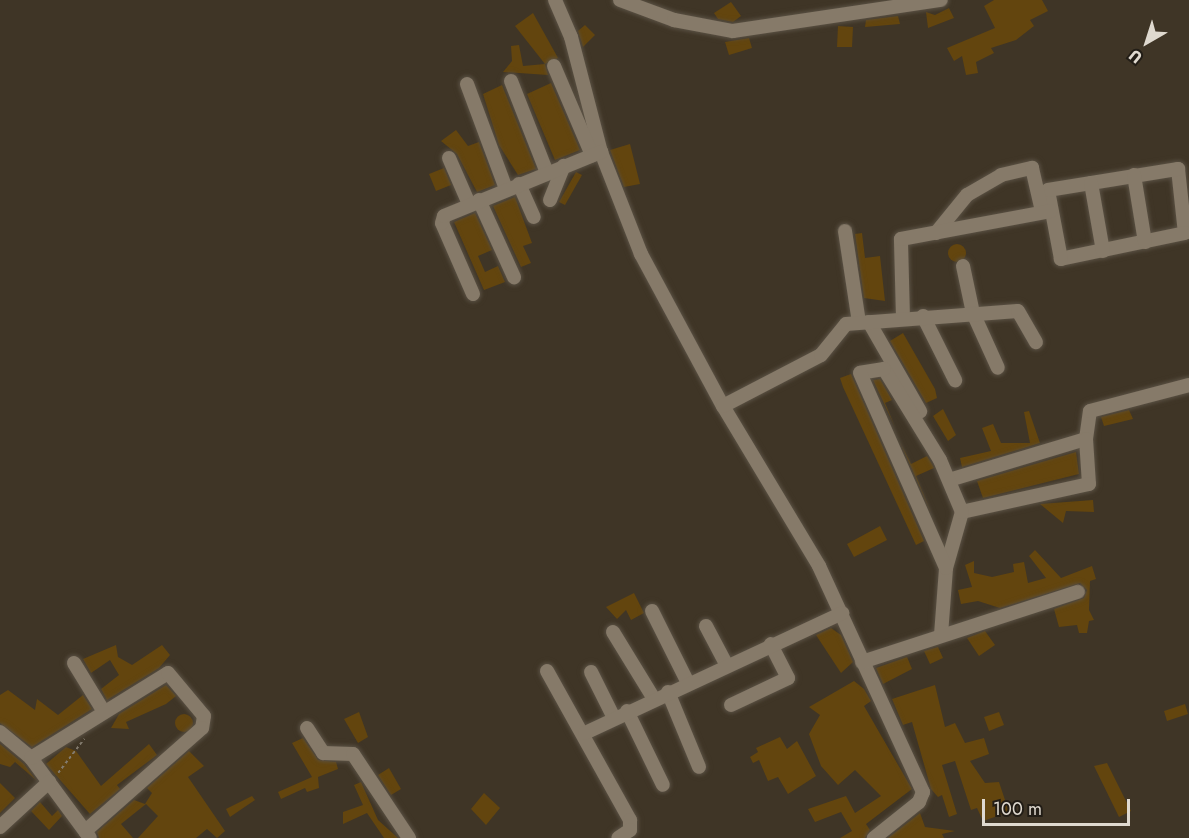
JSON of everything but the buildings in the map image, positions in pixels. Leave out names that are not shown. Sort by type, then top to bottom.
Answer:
[{"type":"street","points":[[555,0],[571,37],[597,153]]},
{"type":"street","points":[[620,0],[674,20],[733,31],[942,0]]},
{"type":"street","points":[[554,66],[597,153],[641,254],[723,406],[842,613],[922,792],[919,802],[874,838]]},
{"type":"street","points":[[511,81],[547,173]]},
{"type":"street","points":[[467,84],[512,186],[534,217]]},
{"type":"street","points":[[474,294],[442,223],[448,212],[597,153]]},
{"type":"street","points":[[449,158],[514,277]]},
{"type":"street","points":[[550,200],[564,166]]},
{"type":"street","points":[[936,233],[955,206],[981,186],[1032,168],[1046,212],[1062,260],[1186,231],[1179,171],[1175,167],[1048,190],[1046,212]]},
{"type":"street","points":[[1134,176],[1144,242]]},
{"type":"street","points":[[1090,183],[1103,250]]},
{"type":"street","points":[[903,318],[898,244],[936,233],[1046,212]]},
{"type":"street","points":[[844,231],[864,322],[953,479],[962,512],[946,568],[941,635]]},
{"type":"street","points":[[963,266],[973,313],[998,368]]},
{"type":"street","points":[[723,406],[821,355],[841,327],[864,322],[1018,311],[1036,342]]},
{"type":"street","points":[[923,316],[955,380]]},
{"type":"street","points":[[946,568],[858,374],[884,369],[953,479]]},
{"type":"street","points":[[962,512],[1089,484],[1086,439],[1090,411],[1189,385]]},
{"type":"street","points":[[953,479],[1086,439]]},
{"type":"street","points":[[862,662],[1077,592]]},
{"type":"street","points":[[652,611],[688,683]]},
{"type":"street","points":[[585,733],[726,664],[842,613]]},
{"type":"street","points":[[706,626],[726,664]]},
{"type":"street","points":[[613,632],[654,699]]},
{"type":"street","points":[[732,705],[788,678],[771,644]]},
{"type":"street","points":[[74,663],[104,712]]},
{"type":"street","points":[[547,672],[577,728],[585,733],[630,820],[630,830],[618,838]]},
{"type":"street","points":[[591,672],[620,714],[663,785]]},
{"type":"street","points":[[0,732],[31,758],[87,835],[205,721],[168,673],[31,758]]},
{"type":"street","points":[[668,692],[699,767]]},
{"type":"street","points":[[307,728],[323,753],[353,754],[409,838]]},
{"type":"street","points":[[0,827],[49,782]]},
{"type":"path","points":[[49,782],[87,734]]}]
